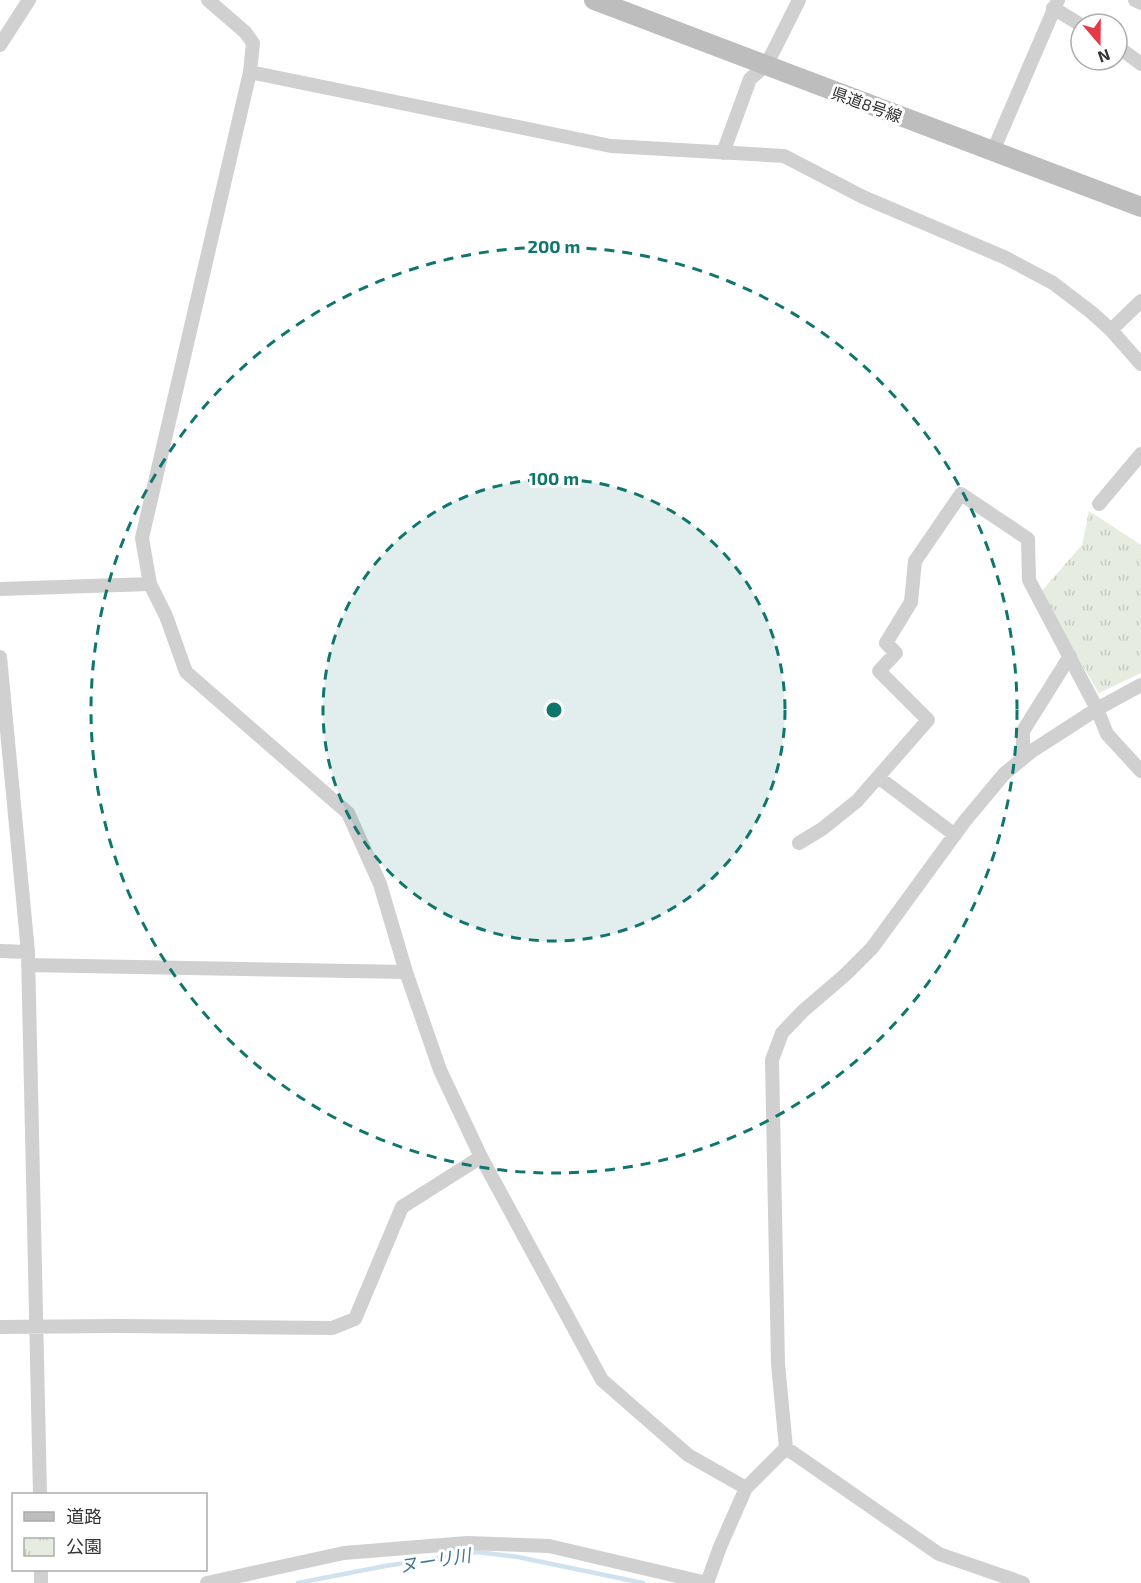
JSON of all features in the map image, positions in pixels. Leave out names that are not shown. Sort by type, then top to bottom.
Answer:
[{"type":"main road","name":"県道8号線","points":[[594,0],[1141,207]]},
{"type":"street","points":[[0,45],[29,0]]},
{"type":"street","points":[[208,0],[245,32],[253,43],[250,72],[142,538],[150,584],[166,616],[186,672],[348,813],[380,884],[406,972],[440,1070],[481,1157],[602,1380],[688,1455],[746,1488]]},
{"type":"street","points":[[723,153],[750,79],[765,66],[799,0]]},
{"type":"street","points":[[1135,0],[1141,3]]},
{"type":"street","points":[[993,151],[1055,4],[1069,15]]},
{"type":"street","points":[[250,72],[612,146],[784,156],[863,197],[1006,258],[1053,283],[1111,330],[1141,364]]},
{"type":"street","points":[[1111,330],[1141,301]]},
{"type":"street","points":[[1099,504],[1138,463]]},
{"type":"street","points":[[799,843],[842,814],[928,720],[879,671],[896,653],[886,643],[911,602],[915,561],[961,494],[1028,538],[1029,580],[1097,709],[1110,740],[1141,771]]},
{"type":"street","points":[[0,589],[150,584]]},
{"type":"street","points":[[1023,758],[1023,731],[1070,656]]},
{"type":"street","points":[[0,657],[28,958],[40,1493]]},
{"type":"street","points":[[1023,1583],[939,1554],[786,1448],[778,1364],[772,1060],[782,1033],[872,948],[997,781],[1023,758],[1097,709],[1141,686]]},
{"type":"street","points":[[878,777],[955,835]]},
{"type":"street","points":[[0,951],[28,958],[406,972]]},
{"type":"street","points":[[0,1327],[332,1328],[356,1319],[402,1207],[481,1157]]},
{"type":"street","points":[[207,1583],[344,1553],[467,1543],[549,1546],[707,1583],[746,1488],[786,1448]]},
{"type":"green space","points":[[1089,511],[1141,545],[1141,673],[1099,693],[1039,594],[1082,545]]},
{"type":"waterway","name":"ヌーリ川","points":[[298,1583],[385,1566],[477,1552],[518,1557],[643,1583]]}]
